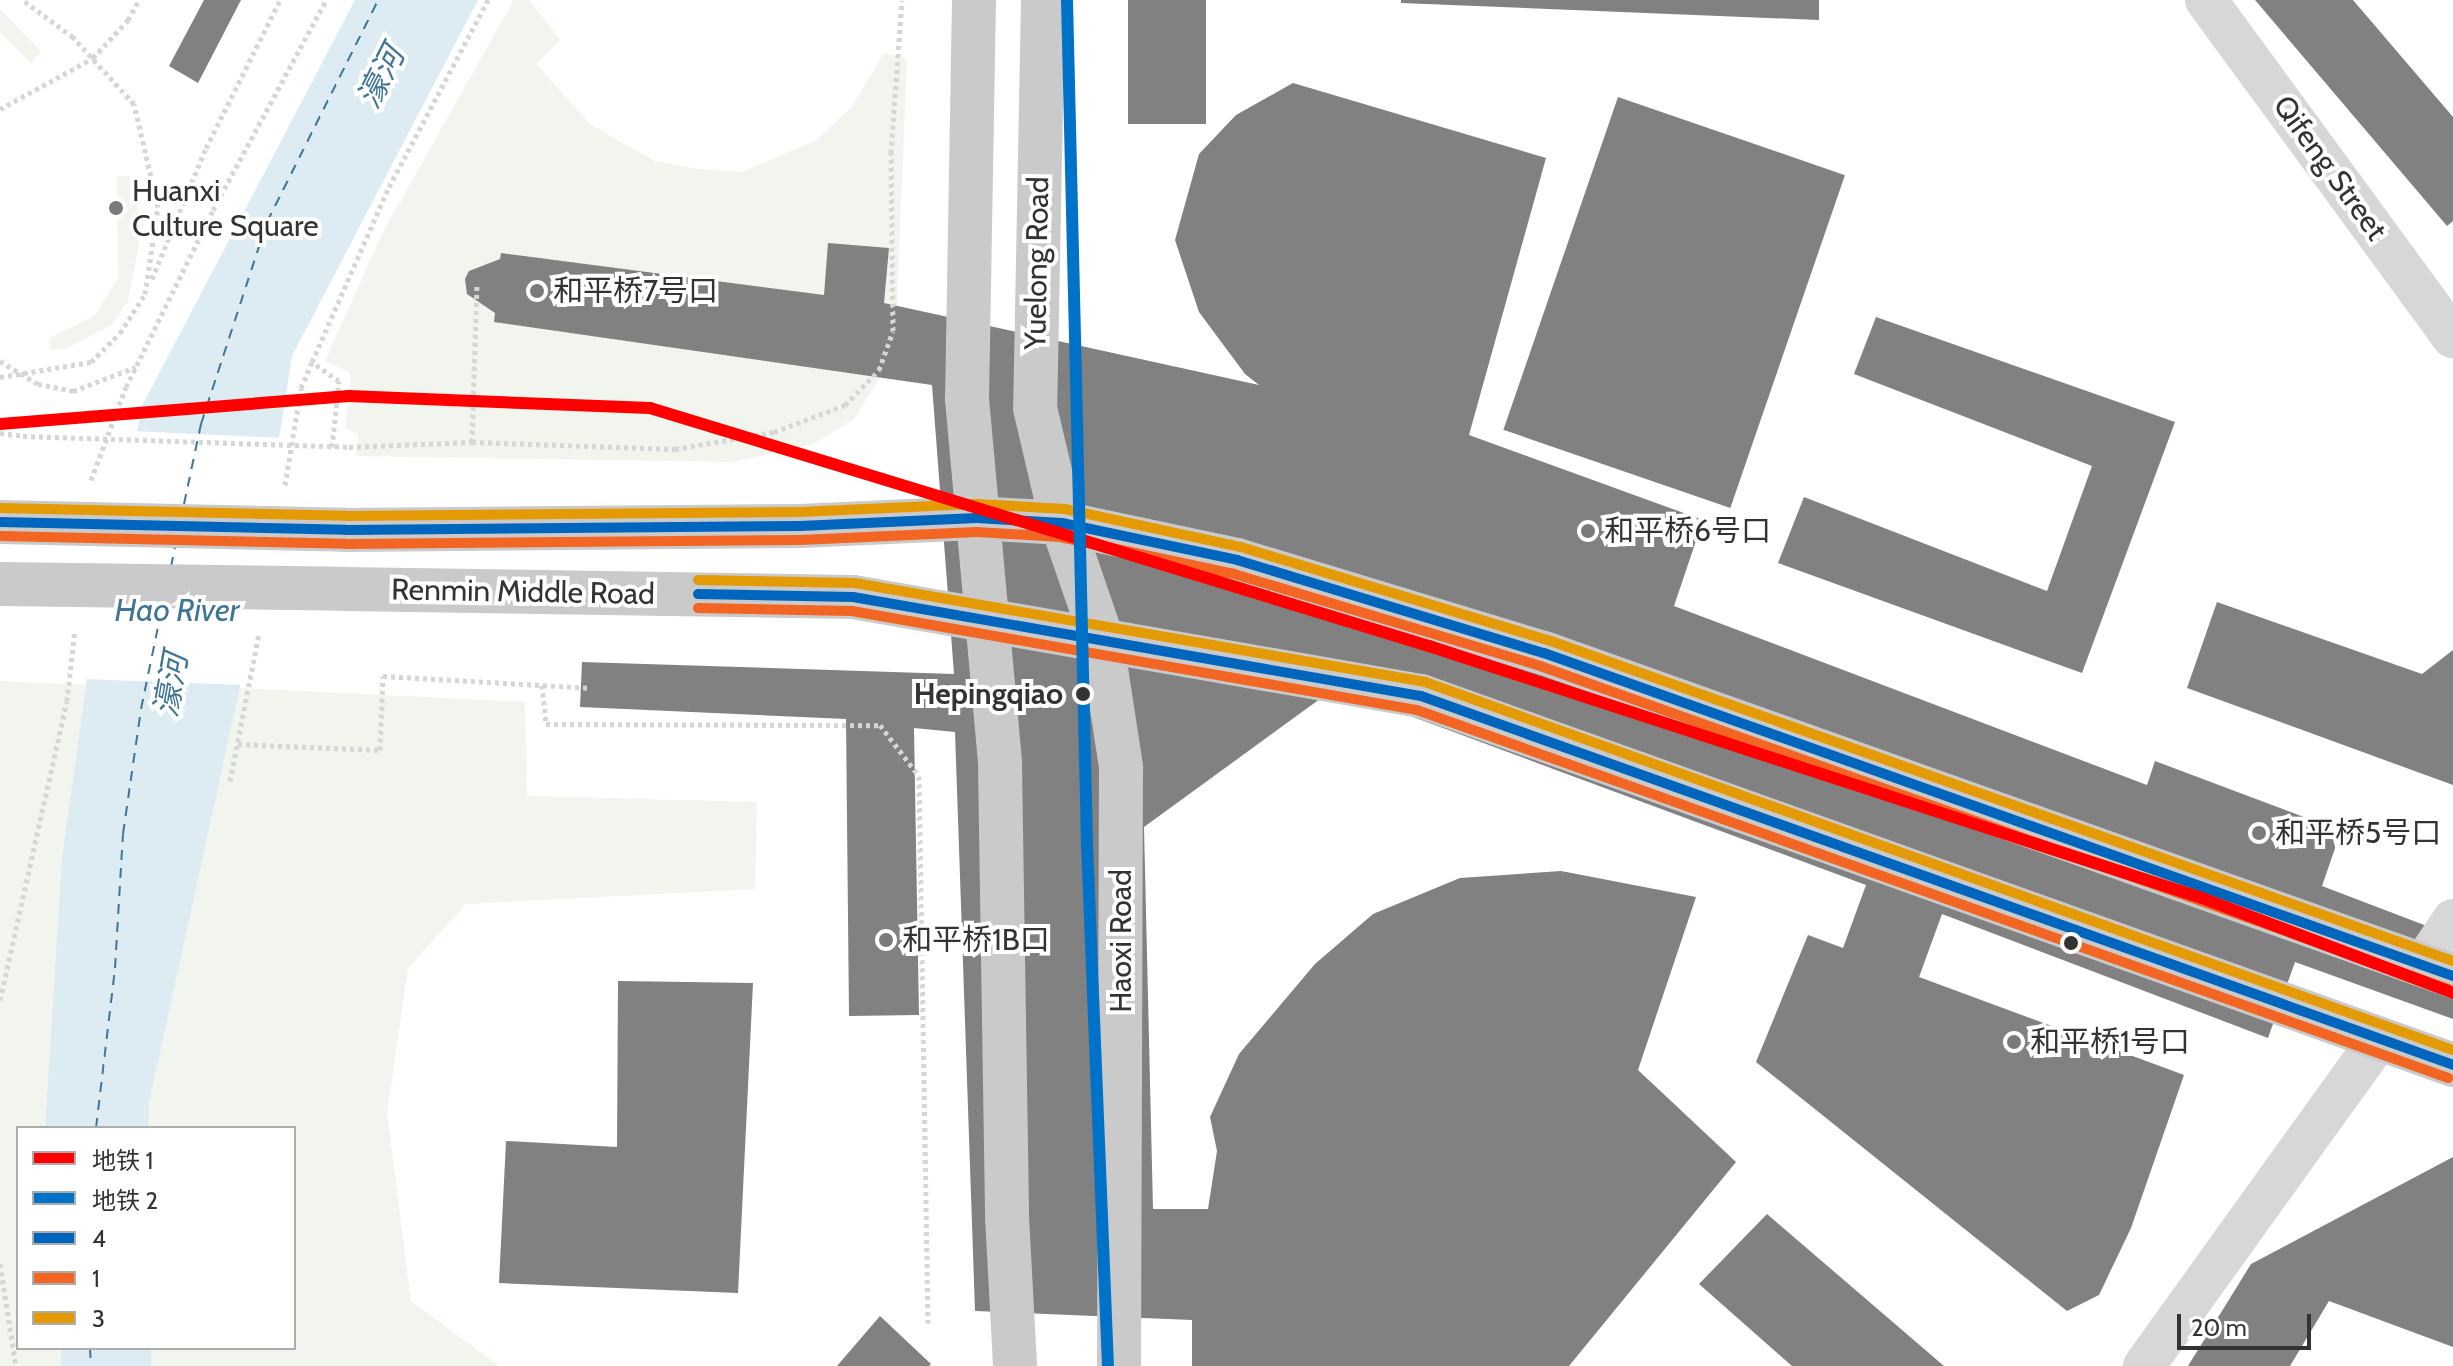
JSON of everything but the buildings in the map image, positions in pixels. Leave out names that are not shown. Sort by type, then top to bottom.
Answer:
[{"type":"main road","points":[[974,0],[967,399],[1000,765],[1007,1217],[1015,1366]]},
{"type":"main road","name":"Yuelong Road","points":[[1043,0],[1035,408],[1062,523]]},
{"type":"main road","name":"Renmin Middle Road","points":[[0,522],[346,530],[800,526],[977,518],[1062,523],[1237,560],[1544,653],[2438,971]]},
{"type":"main road","name":"Haoxi Road","points":[[1062,523],[1101,636],[1121,767],[1119,1366]]},
{"type":"main road","name":"Renmin Middle Road","points":[[0,584],[853,597],[1101,636],[1421,696],[2453,1065]]},
{"type":"street","name":"Qifeng Street","points":[[2206,0],[2453,337]]},
{"type":"street","points":[[2438,971],[2453,920]]},
{"type":"street","points":[[2144,1366],[2380,1038]]},
{"type":"path","points":[[23,0],[93,58],[134,104],[155,177],[155,257],[145,294]]},
{"type":"path","points":[[0,109],[93,58],[128,20],[139,0]]},
{"type":"path","points":[[0,377],[22,377],[91,362],[120,333],[145,294],[206,148],[280,0]]},
{"type":"path","points":[[332,447],[339,381],[312,362],[389,187],[488,0]]},
{"type":"path","points":[[0,433],[332,447],[472,442],[675,449],[774,432],[845,405],[879,370],[893,331],[891,153],[902,0]]},
{"type":"path","points":[[472,442],[477,286]]},
{"type":"path","points":[[0,361],[22,377],[73,391],[137,367]]},
{"type":"path","points":[[238,744],[380,750],[383,676],[589,688]]},
{"type":"path","points":[[542,685],[546,724],[880,725],[919,776],[928,1323]]},
{"type":"path","points":[[0,1264],[16,1366]]},
{"type":"shaded area","points":[[514,0],[529,0],[560,40],[536,64],[591,125],[655,161],[698,169],[742,172],[817,140],[851,108],[884,53],[907,59],[895,353],[854,419],[813,444],[732,462],[356,456],[358,434],[345,428],[351,378],[348,371],[325,361],[382,234]]},
{"type":"shaded area","points":[[0,9],[41,51],[31,63],[0,32]]},
{"type":"shaded area","points":[[117,176],[135,176],[139,244],[128,301],[111,325],[67,348],[51,350],[49,338],[94,316],[118,279]]},
{"type":"shaded area","points":[[0,681],[86,685],[62,857],[45,1126],[16,1126],[16,1350],[61,1350],[64,1366],[0,1366]]},
{"type":"shaded area","points":[[240,688],[525,702],[527,796],[757,802],[755,889],[466,904],[408,968],[387,1113],[411,1301],[499,1366],[151,1366],[151,1350],[296,1350],[296,1126],[149,1126],[149,1103]]},
{"type":"water","name":"Hao River","points":[[355,0],[478,0],[292,356],[240,688],[149,1103],[149,1126],[45,1126],[62,857],[86,685],[142,406]]},
{"type":"water","points":[[61,1350],[151,1350],[151,1366],[61,1366]]},
{"type":"pier","points":[[132,431],[284,438],[244,685],[83,679]]},
{"type":"ferry route","points":[[184,504],[201,424],[267,222],[378,0]]},
{"type":"ferry route","points":[[171,567],[175,546]]},
{"type":"ferry route","points":[[96,1126],[115,968],[123,834],[141,709],[162,608]]},
{"type":"ferry route","points":[[90,1350],[91,1366]]},
{"type":"metro line","name":"2","points":[[1067,0],[1087,844],[1108,1366]]},
{"type":"metro line","name":"1","points":[[0,424],[349,396],[650,408],[1429,646],[2202,898],[2453,993]]},
{"type":"transit line","name":"3","points":[[0,508],[346,516],[800,512],[976,504],[1065,509],[1241,547],[1548,640],[2453,961]]},
{"type":"transit line","name":"4","points":[[0,522],[346,530],[800,526],[977,518],[1062,523],[1237,560],[1544,653],[2453,976]]},
{"type":"transit line","name":"1","points":[[0,536],[346,544],[800,540],[977,532],[1060,537],[1234,574],[1540,666],[2448,989]]},
{"type":"transit line","name":"3","points":[[698,580],[855,583],[1425,682],[2453,1050]]},
{"type":"transit line","name":"4","points":[[698,594],[853,597],[1421,696],[2453,1065]]},
{"type":"transit line","name":"1","points":[[698,608],[852,611],[1417,710],[2448,1078]]},
{"type":"place","name":"Huanxi Culture Square","points":[[116,208]]},
{"type":"place","name":"和平桥7号口","points":[[537,291]]},
{"type":"place","name":"和平桥6号口","points":[[1588,531]]},
{"type":"place","name":"Hepingqiao","points":[[1083,694]]},
{"type":"place","name":"和平桥5号口","points":[[2259,833]]},
{"type":"place","name":"和平桥1B口","points":[[886,940]]},
{"type":"place","name":"和平桥1号口","points":[[2014,1042]]},
{"type":"water label","name":"濠河","points":[[381,77]]},
{"type":"water label","name":"濠河","points":[[171,685]]}]
